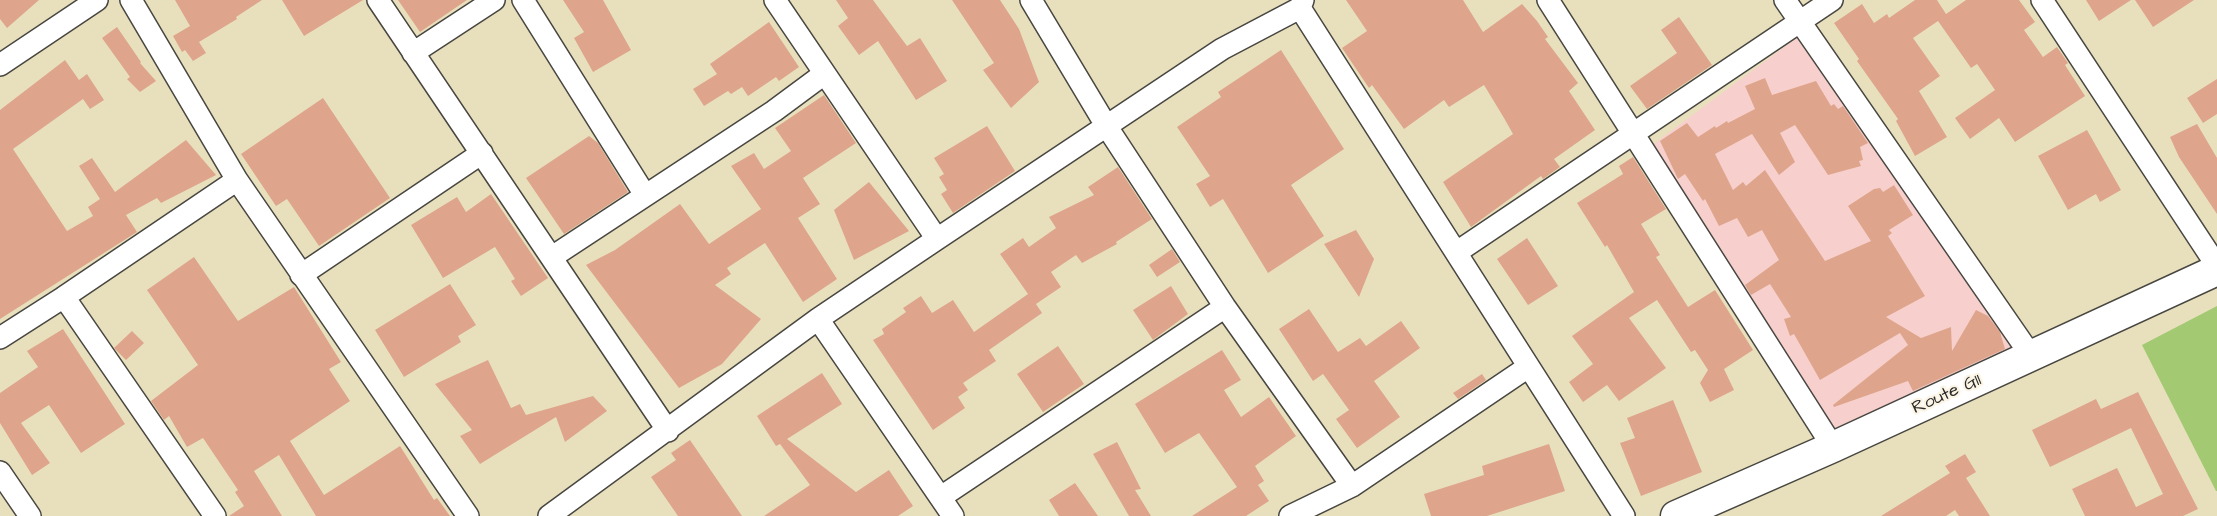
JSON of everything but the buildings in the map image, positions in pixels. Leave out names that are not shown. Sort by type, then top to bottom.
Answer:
[{"type":"street","points":[[0,65],[97,0]]},
{"type":"street","points":[[131,0],[237,180],[468,516]]},
{"type":"street","points":[[378,0],[668,431]]},
{"type":"street","points":[[413,53],[494,0]]},
{"type":"street","points":[[523,0],[645,195]]},
{"type":"street","points":[[775,0],[937,239]]},
{"type":"street","points":[[1548,0],[1833,447]]},
{"type":"street","points":[[1785,0],[2032,357]]},
{"type":"street","points":[[1457,252],[1832,0]]},
{"type":"street","points":[[2042,0],[2217,266]]},
{"type":"street","points":[[1034,1],[1107,127],[1225,307],[1352,486]]},
{"type":"street","points":[[549,516],[818,319],[1222,49],[1301,4],[1624,516]]},
{"type":"street","points":[[552,257],[774,111],[824,74]]},
{"type":"street","points":[[301,275],[482,153]]},
{"type":"street","points":[[0,338],[237,180]]},
{"type":"street","name":"Route G11","points":[[1676,516],[2032,357],[2217,270]]},
{"type":"street","points":[[64,297],[215,516]]},
{"type":"street","points":[[941,497],[1225,307]]},
{"type":"street","points":[[818,319],[953,516]]},
{"type":"street","points":[[1290,516],[1352,486],[1528,367]]},
{"type":"street","points":[[0,472],[30,516]]},
{"type":"shaded area","points":[[1799,36],[2021,350],[1833,430],[1652,145]]},
{"type":"green space","points":[[2217,306],[2217,491],[2216,491],[2142,345]]}]
